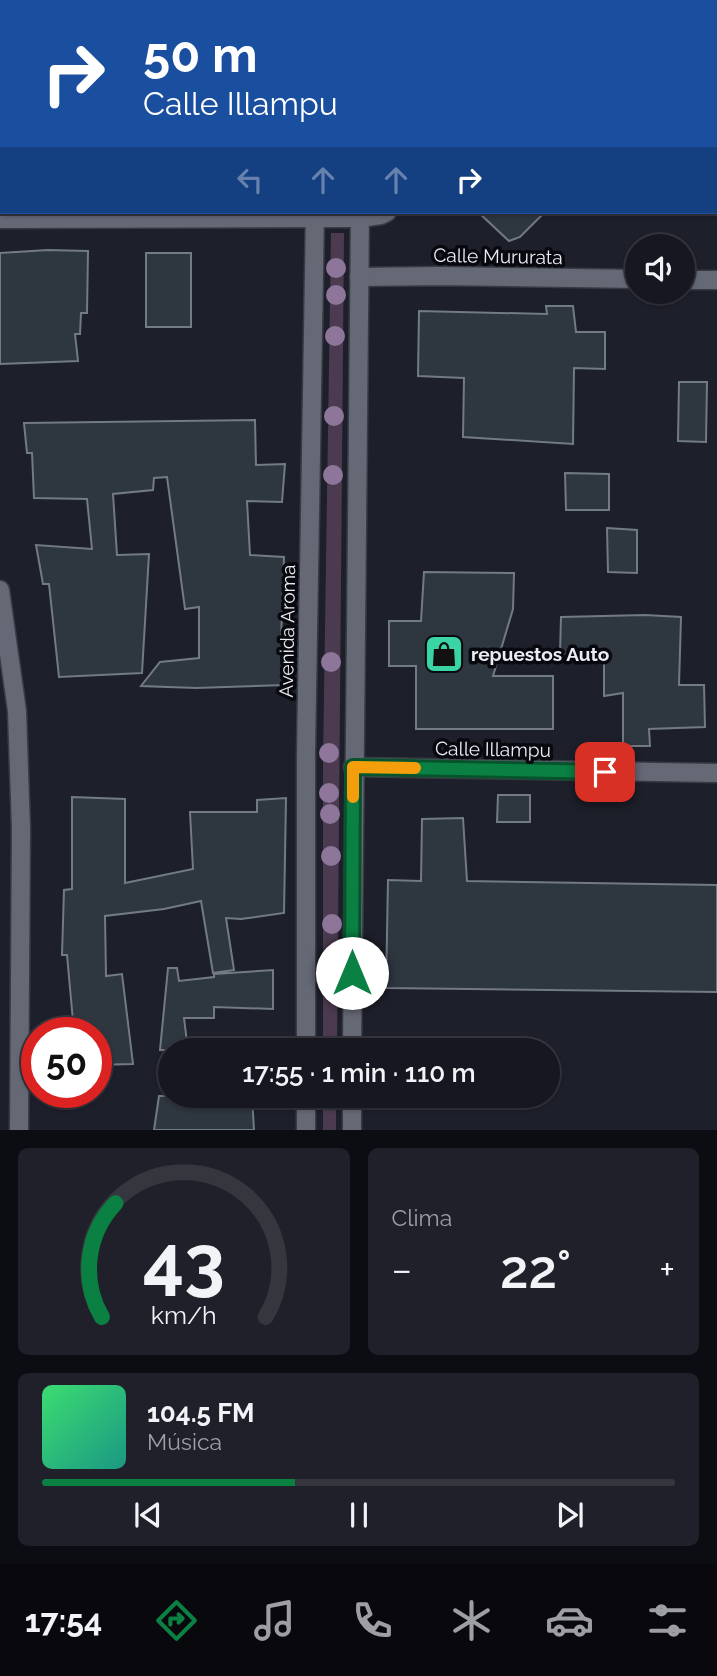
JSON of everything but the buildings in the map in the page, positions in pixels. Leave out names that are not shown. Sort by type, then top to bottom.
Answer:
[{"type":"main road","points":[[0,219],[38,215],[383,214]]},
{"type":"main road","name":"Avenida Aroma","points":[[306,1038],[306,754],[315,215]]},
{"type":"main road","points":[[352,1038],[359,215]]},
{"type":"main road","name":"Calle Mururata","points":[[359,277],[439,275],[625,279]]},
{"type":"main road","points":[[695,280],[717,280]]},
{"type":"main road","points":[[0,590],[17,711],[21,829],[19,1130]]},
{"type":"main road","name":"Calle Illampu","points":[[353,767],[717,774]]},
{"type":"main road","points":[[306,1108],[306,1130]]},
{"type":"main road","points":[[352,1108],[352,1130]]},
{"type":"shaded area","points":[[331,233],[344,233],[337,1038],[323,1038],[323,761]]},
{"type":"shaded area","points":[[323,1108],[336,1108],[336,1130],[323,1130]]},
{"type":"slow traffic","points":[[353,797],[353,767],[415,768]]},
{"type":"place","name":"repuestos Auto","points":[[444,654]]},
{"type":"route","points":[[352,973],[353,767],[605,772]]}]
